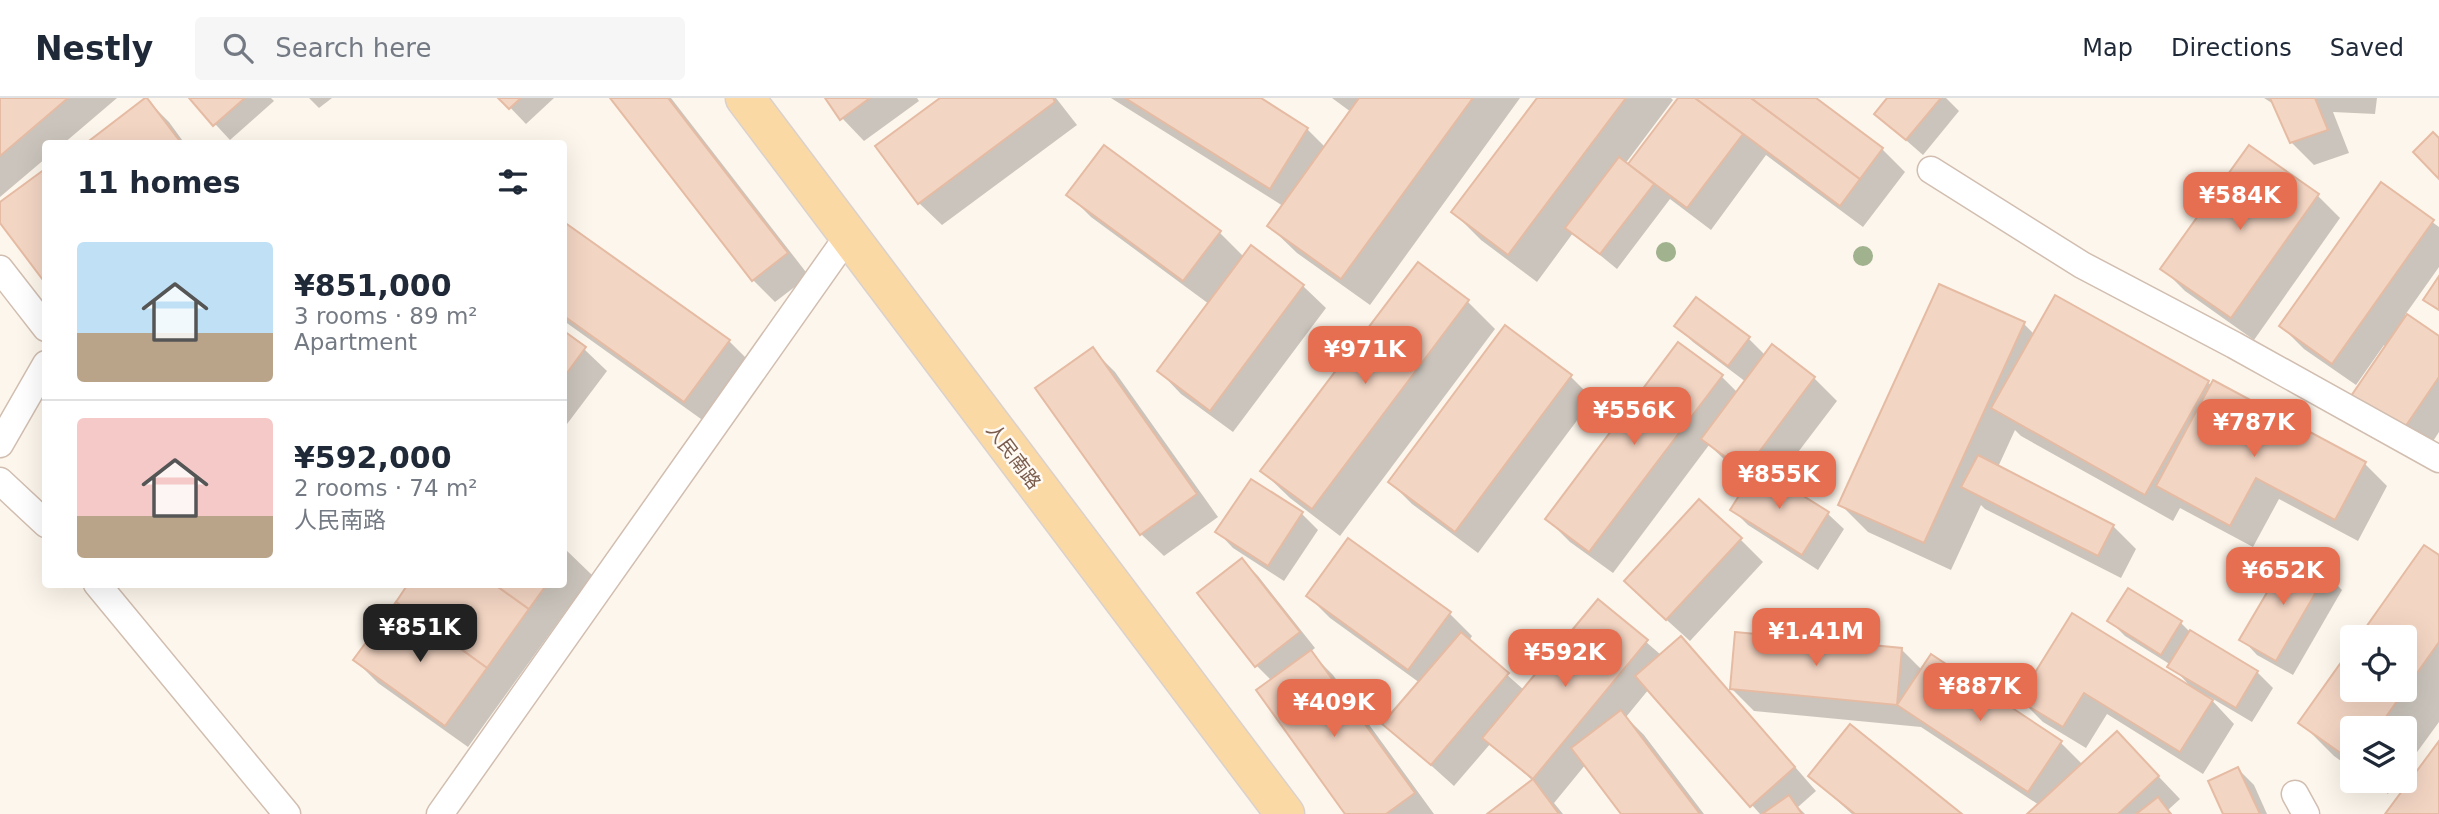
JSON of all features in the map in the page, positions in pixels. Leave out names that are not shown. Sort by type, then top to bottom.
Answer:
[{"type":"main road","name":"人民南路","points":[[746,98],[1285,814]]},
{"type":"street","points":[[1931,170],[2082,265],[2439,458]]},
{"type":"street","points":[[440,814],[848,236]]},
{"type":"street","points":[[0,270],[42,323]]},
{"type":"street","points":[[0,443],[42,371]]},
{"type":"street","points":[[0,481],[42,520]]},
{"type":"street","points":[[100,588],[286,814]]},
{"type":"building","points":[[0,98],[68,98],[0,156]]},
{"type":"building","points":[[147,98],[179,140],[90,140]]},
{"type":"building","points":[[189,98],[245,98],[213,126]]},
{"type":"building","points":[[498,98],[521,98],[509,109]]},
{"type":"building","points":[[610,98],[668,98],[788,253],[752,281]]},
{"type":"building","points":[[825,98],[870,98],[840,120]]},
{"type":"building","points":[[940,98],[1053,98],[1055,102],[918,204],[875,146]]},
{"type":"building","points":[[1125,98],[1261,98],[1308,128],[1270,189]]},
{"type":"building","points":[[1359,98],[1473,98],[1341,279],[1267,226]]},
{"type":"building","points":[[1537,98],[1626,98],[1508,255],[1451,212]]},
{"type":"building","points":[[1678,98],[1695,98],[1743,134],[1687,208],[1628,164]]},
{"type":"building","points":[[1695,98],[1751,98],[1860,179],[1840,206]]},
{"type":"building","points":[[1751,98],[1816,98],[1883,148],[1860,179]]},
{"type":"building","points":[[1887,98],[1941,98],[1906,140],[1874,114]]},
{"type":"building","points":[[2270,98],[2315,98],[2328,130],[2290,143]]},
{"type":"building","points":[[2433,132],[2439,138],[2439,179],[2413,152]]},
{"type":"building","points":[[1104,145],[1221,231],[1183,281],[1066,195]]},
{"type":"building","points":[[2249,145],[2319,194],[2231,318],[2160,269]]},
{"type":"building","points":[[1619,157],[1654,184],[1600,254],[1565,228]]},
{"type":"building","points":[[42,171],[42,279],[0,223],[0,202]]},
{"type":"building","points":[[2381,182],[2434,220],[2332,364],[2279,326]]},
{"type":"building","points":[[567,224],[730,340],[684,402],[567,318]]},
{"type":"building","points":[[1251,245],[1304,285],[1210,411],[1157,371]]},
{"type":"building","points":[[1418,262],[1469,300],[1312,509],[1260,471]]},
{"type":"building","points":[[2439,276],[2439,310],[2423,300]]},
{"type":"building","points":[[1939,284],[2025,322],[1924,543],[1838,505]]},
{"type":"building","points":[[2055,295],[2209,381],[2145,495],[1991,408]]},
{"type":"building","points":[[1696,297],[1750,337],[1728,366],[1674,326]]},
{"type":"building","points":[[2407,314],[2439,336],[2439,377],[2401,433],[2349,399]]},
{"type":"building","points":[[1505,325],[1572,375],[1455,532],[1388,482]]},
{"type":"building","points":[[567,333],[586,347],[567,373]]},
{"type":"building","points":[[1678,342],[1723,375],[1589,552],[1545,519]]},
{"type":"building","points":[[1772,344],[1815,377],[1745,471],[1701,439]]},
{"type":"building","points":[[1093,347],[1197,494],[1140,535],[1035,388]]},
{"type":"building","points":[[2213,380],[2366,462],[2335,520],[2256,478],[2230,526],[2156,486]]},
{"type":"building","points":[[1978,455],[2114,525],[2098,556],[1961,487]]},
{"type":"building","points":[[1757,467],[1829,512],[1802,555],[1730,510]]},
{"type":"building","points":[[1251,479],[1303,512],[1268,566],[1215,532]]},
{"type":"building","points":[[1699,499],[1742,538],[1666,620],[1624,581]]},
{"type":"building","points":[[1348,538],[1451,612],[1408,670],[1306,596]]},
{"type":"building","points":[[2424,545],[2439,555],[2439,642],[2417,673],[2417,625],[2367,625]]},
{"type":"building","points":[[2291,552],[2327,573],[2276,661],[2239,640]]},
{"type":"building","points":[[1242,558],[1300,632],[1255,667],[1197,593]]},
{"type":"building","points":[[405,588],[500,588],[529,609],[487,668],[396,602]]},
{"type":"building","points":[[500,588],[544,588],[529,609]]},
{"type":"building","points":[[2128,588],[2182,621],[2161,655],[2107,621]]},
{"type":"building","points":[[1598,599],[1648,640],[1533,779],[1482,738]]},
{"type":"building","points":[[396,602],[487,668],[445,726],[353,660]]},
{"type":"building","points":[[2072,613],[2213,700],[2180,752],[2084,693],[2063,727],[2018,700]]},
{"type":"building","points":[[2190,630],[2258,671],[2236,708],[2167,667]]},
{"type":"building","points":[[1461,632],[1509,673],[1431,765],[1382,724]]},
{"type":"building","points":[[1735,632],[1902,648],[1897,705],[1730,689]]},
{"type":"building","points":[[1681,636],[1795,767],[1750,807],[1635,676]]},
{"type":"building","points":[[1311,650],[1415,793],[1386,814],[1345,814],[1256,690]]},
{"type":"building","points":[[1931,654],[2062,741],[2028,792],[1897,705]]},
{"type":"building","points":[[2340,664],[2340,702],[2396,702],[2387,716],[2340,716],[2340,753],[2298,723]]},
{"type":"building","points":[[1621,710],[1700,814],[1621,814],[1571,748]]},
{"type":"building","points":[[1850,724],[1962,814],[1855,814],[1808,776]]},
{"type":"building","points":[[2117,731],[2159,776],[2118,814],[2027,814]]},
{"type":"building","points":[[2439,741],[2439,814],[2385,814],[2401,793],[2417,793],[2417,771]]},
{"type":"building","points":[[2238,767],[2260,814],[2223,814],[2208,781]]},
{"type":"building","points":[[1533,779],[1559,814],[1487,814]]},
{"type":"building","points":[[1789,795],[1802,814],[1762,814]]},
{"type":"building","points":[[2158,797],[2171,814],[2136,814]]}]
